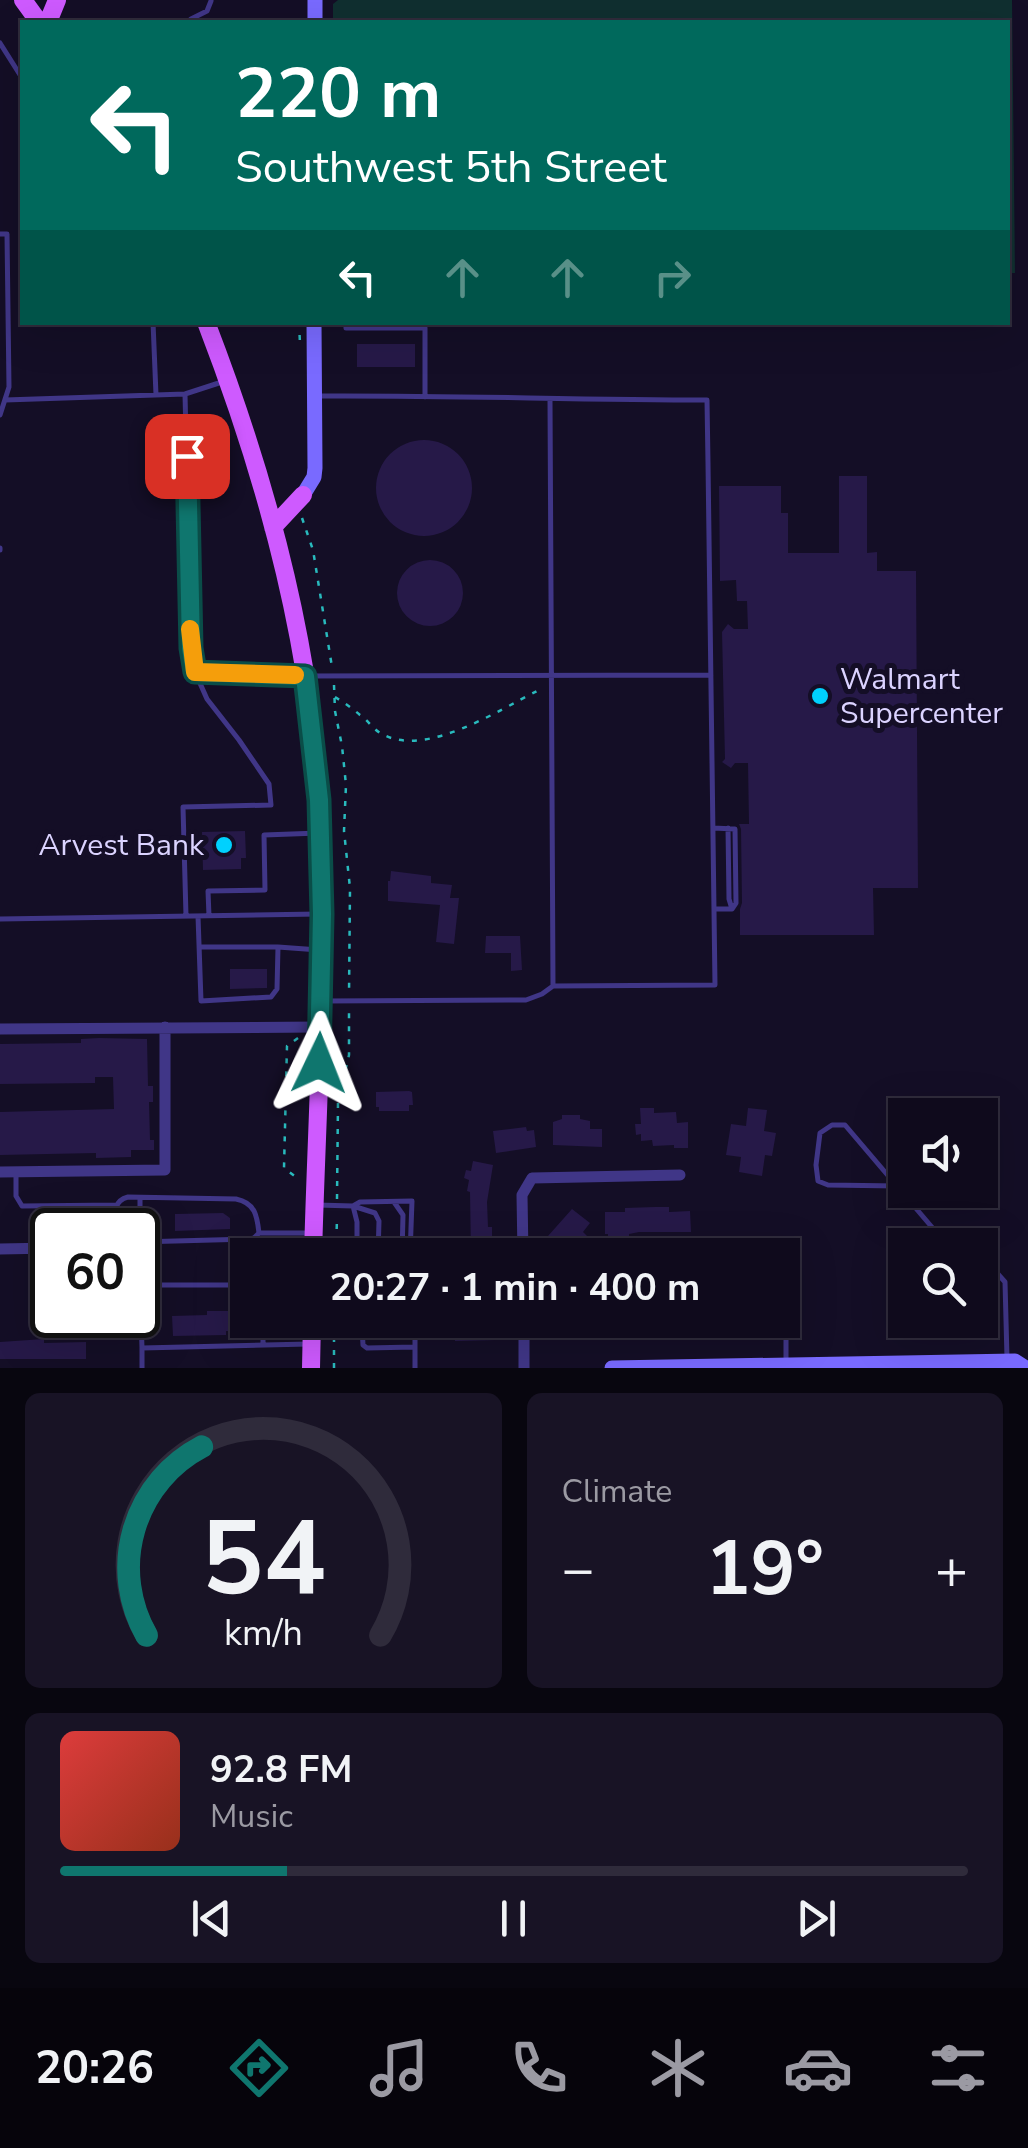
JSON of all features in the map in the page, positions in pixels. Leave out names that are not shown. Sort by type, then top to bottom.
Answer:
[{"type":"main road","points":[[207,325],[262,487],[305,676],[319,800],[322,914],[320,1001],[311,1030],[314,1238]]},
{"type":"main road","points":[[262,487],[288,496],[303,494]]},
{"type":"main road","points":[[273,527],[303,494]]},
{"type":"main road","points":[[311,1368],[312,1338]]},
{"type":"street","points":[[303,494],[314,477],[314,325]]},
{"type":"street","points":[[0,1172],[165,1170],[165,1027]]},
{"type":"street","points":[[0,1029],[311,1030]]},
{"type":"street","points":[[523,1238],[522,1195],[532,1178],[680,1175]]},
{"type":"street","points":[[0,1249],[30,1248]]},
{"type":"street","points":[[524,1338],[524,1368]]},
{"type":"street","points":[[612,1368],[1015,1361],[1026,1368]]},
{"type":"lane","points":[[191,19],[207,11],[212,1]]},
{"type":"lane","points":[[0,43],[20,75]]},
{"type":"lane","points":[[0,234],[6,234],[9,387],[0,415]]},
{"type":"lane","points":[[153,325],[156,395]]},
{"type":"lane","points":[[346,325],[425,328],[425,397]]},
{"type":"lane","points":[[6,400],[185,394],[228,380]]},
{"type":"lane","points":[[185,394],[191,648],[195,672],[207,699],[269,784],[271,805],[183,807],[186,916]]},
{"type":"lane","points":[[314,396],[707,400],[715,985],[553,986],[526,1000],[320,1001]]},
{"type":"lane","points":[[550,400],[553,986]]},
{"type":"lane","points":[[195,672],[305,676],[711,675]]},
{"type":"lane","points":[[713,828],[735,829],[736,903],[732,909],[714,909]]},
{"type":"lane","points":[[209,916],[208,891],[265,890],[264,835],[320,833]]},
{"type":"lane","points":[[0,919],[322,914]]},
{"type":"lane","points":[[198,916],[201,1001],[271,997],[278,989],[278,947]]},
{"type":"lane","points":[[198,947],[322,951]]},
{"type":"lane","points":[[832,1125],[845,1125],[898,1186],[828,1185],[818,1180],[820,1134],[832,1125]]},
{"type":"lane","points":[[16,1172],[16,1196],[22,1206],[116,1205],[120,1199],[140,1197],[236,1199],[252,1206],[259,1233]]},
{"type":"lane","points":[[140,1197],[140,1208]]},
{"type":"lane","points":[[353,1206],[360,1202],[412,1201],[411,1238]]},
{"type":"lane","points":[[394,1202],[403,1215],[402,1238]]},
{"type":"lane","points":[[314,1205],[353,1206],[375,1212],[378,1238]]},
{"type":"lane","points":[[353,1206],[357,1238]]},
{"type":"lane","points":[[917,1208],[934,1228]]},
{"type":"lane","points":[[160,1241],[314,1233]]},
{"type":"lane","points":[[998,1274],[1005,1282],[1007,1361]]},
{"type":"lane","points":[[160,1285],[230,1286]]},
{"type":"lane","points":[[142,1338],[142,1368]]},
{"type":"lane","points":[[263,1338],[263,1345]]},
{"type":"lane","points":[[362,1338],[368,1348],[414,1348]]},
{"type":"lane","points":[[415,1338],[415,1368]]},
{"type":"lane","points":[[786,1338],[786,1365]]},
{"type":"lane","points":[[142,1348],[312,1344]]},
{"type":"path","points":[[300,325],[300,341]]},
{"type":"path","points":[[302,518],[313,550],[332,663]]},
{"type":"path","points":[[334,690],[346,785],[343,816],[350,888],[349,988]]},
{"type":"path","points":[[335,697],[376,731],[400,740],[454,732],[537,691]]},
{"type":"path","points":[[336,1238],[338,1102],[350,1055],[349,1015]]},
{"type":"path","points":[[300,1180],[284,1168],[287,1046],[311,1030]]},
{"type":"path","points":[[334,1338],[334,1368]]},
{"type":"green space","points":[[338,0],[1012,0],[1015,273],[1010,273],[1010,20],[333,20],[333,4]]},
{"type":"building","points":[[357,344],[415,344],[415,367],[357,367]]},
{"type":"building","points":[[424,440],[442,444],[458,454],[468,470],[472,488],[468,506],[458,522],[442,532],[424,536],[406,532],[390,522],[380,506],[376,488],[380,470],[390,454],[406,444]]},
{"type":"building","name":"Walmart Supercenter","points":[[839,476],[867,476],[867,553],[877,552],[877,571],[916,571],[918,888],[873,888],[874,935],[740,935],[739,824],[749,824],[748,763],[735,763],[731,768],[722,762],[722,632],[728,624],[734,629],[748,629],[747,601],[737,601],[736,580],[720,581],[719,486],[781,486],[781,513],[788,513],[788,553],[839,553]]},
{"type":"building","points":[[430,560],[443,562],[453,570],[461,580],[461,606],[453,616],[443,624],[430,626],[417,624],[407,616],[399,606],[397,593],[399,580],[407,570],[417,562]]},
{"type":"building","name":"Arvest Bank","points":[[245,831],[246,858],[241,858],[241,869],[203,870],[202,832]]},
{"type":"building","points":[[391,871],[431,876],[431,883],[452,885],[450,898],[459,898],[454,944],[436,942],[440,905],[388,901]]},
{"type":"building","points":[[486,936],[520,936],[522,970],[511,971],[511,953],[485,953]]},
{"type":"building","points":[[230,969],[267,969],[267,988],[230,989]]},
{"type":"building","points":[[81,1039],[147,1039],[148,1086],[153,1086],[153,1102],[149,1102],[150,1140],[154,1140],[154,1150],[131,1150],[131,1157],[96,1158],[96,1153],[0,1155],[0,1112],[114,1109],[113,1077],[95,1077],[95,1083],[0,1084],[0,1044],[81,1043]]},
{"type":"building","points":[[409,1091],[413,1105],[409,1105],[409,1111],[379,1111],[376,1107],[376,1092]]},
{"type":"building","points":[[640,1108],[654,1108],[654,1113],[676,1112],[677,1123],[688,1122],[688,1148],[653,1146],[652,1140],[641,1141],[635,1124],[641,1124]]},
{"type":"building","points":[[748,1108],[767,1110],[764,1131],[776,1133],[772,1156],[765,1155],[762,1176],[739,1172],[741,1157],[726,1155],[731,1124],[746,1126]]},
{"type":"building","points":[[562,1115],[580,1115],[580,1119],[590,1121],[590,1129],[602,1129],[602,1147],[553,1145],[553,1122],[562,1119]]},
{"type":"building","points":[[526,1127],[527,1131],[534,1130],[536,1147],[496,1153],[493,1131]]},
{"type":"building","points":[[473,1161],[493,1165],[487,1202],[492,1238],[471,1238],[469,1180],[464,1178],[466,1170],[471,1171]]},
{"type":"building","points":[[669,1207],[669,1212],[690,1211],[691,1232],[639,1232],[629,1234],[629,1238],[608,1238],[605,1212],[625,1212],[625,1208]]},
{"type":"building","points":[[572,1209],[590,1223],[583,1232],[585,1238],[548,1236]]},
{"type":"building","points":[[223,1213],[230,1218],[230,1229],[175,1231],[175,1214]]},
{"type":"building","points":[[207,1311],[230,1311],[230,1331],[226,1335],[173,1336],[172,1316],[207,1315]]},
{"type":"building","points":[[455,1338],[496,1338],[496,1340]]},
{"type":"building","points":[[44,1339],[44,1343],[86,1342],[86,1359],[0,1359],[0,1342]]},
{"type":"slow traffic","points":[[190,629],[195,672],[295,675]]},
{"type":"place","name":"Walmart Supercenter","points":[[820,696]]},
{"type":"place","name":"Arvest Bank","points":[[224,845]]},
{"type":"route","points":[[187,456],[191,648],[195,672],[305,676],[319,800],[319,1063]]}]
